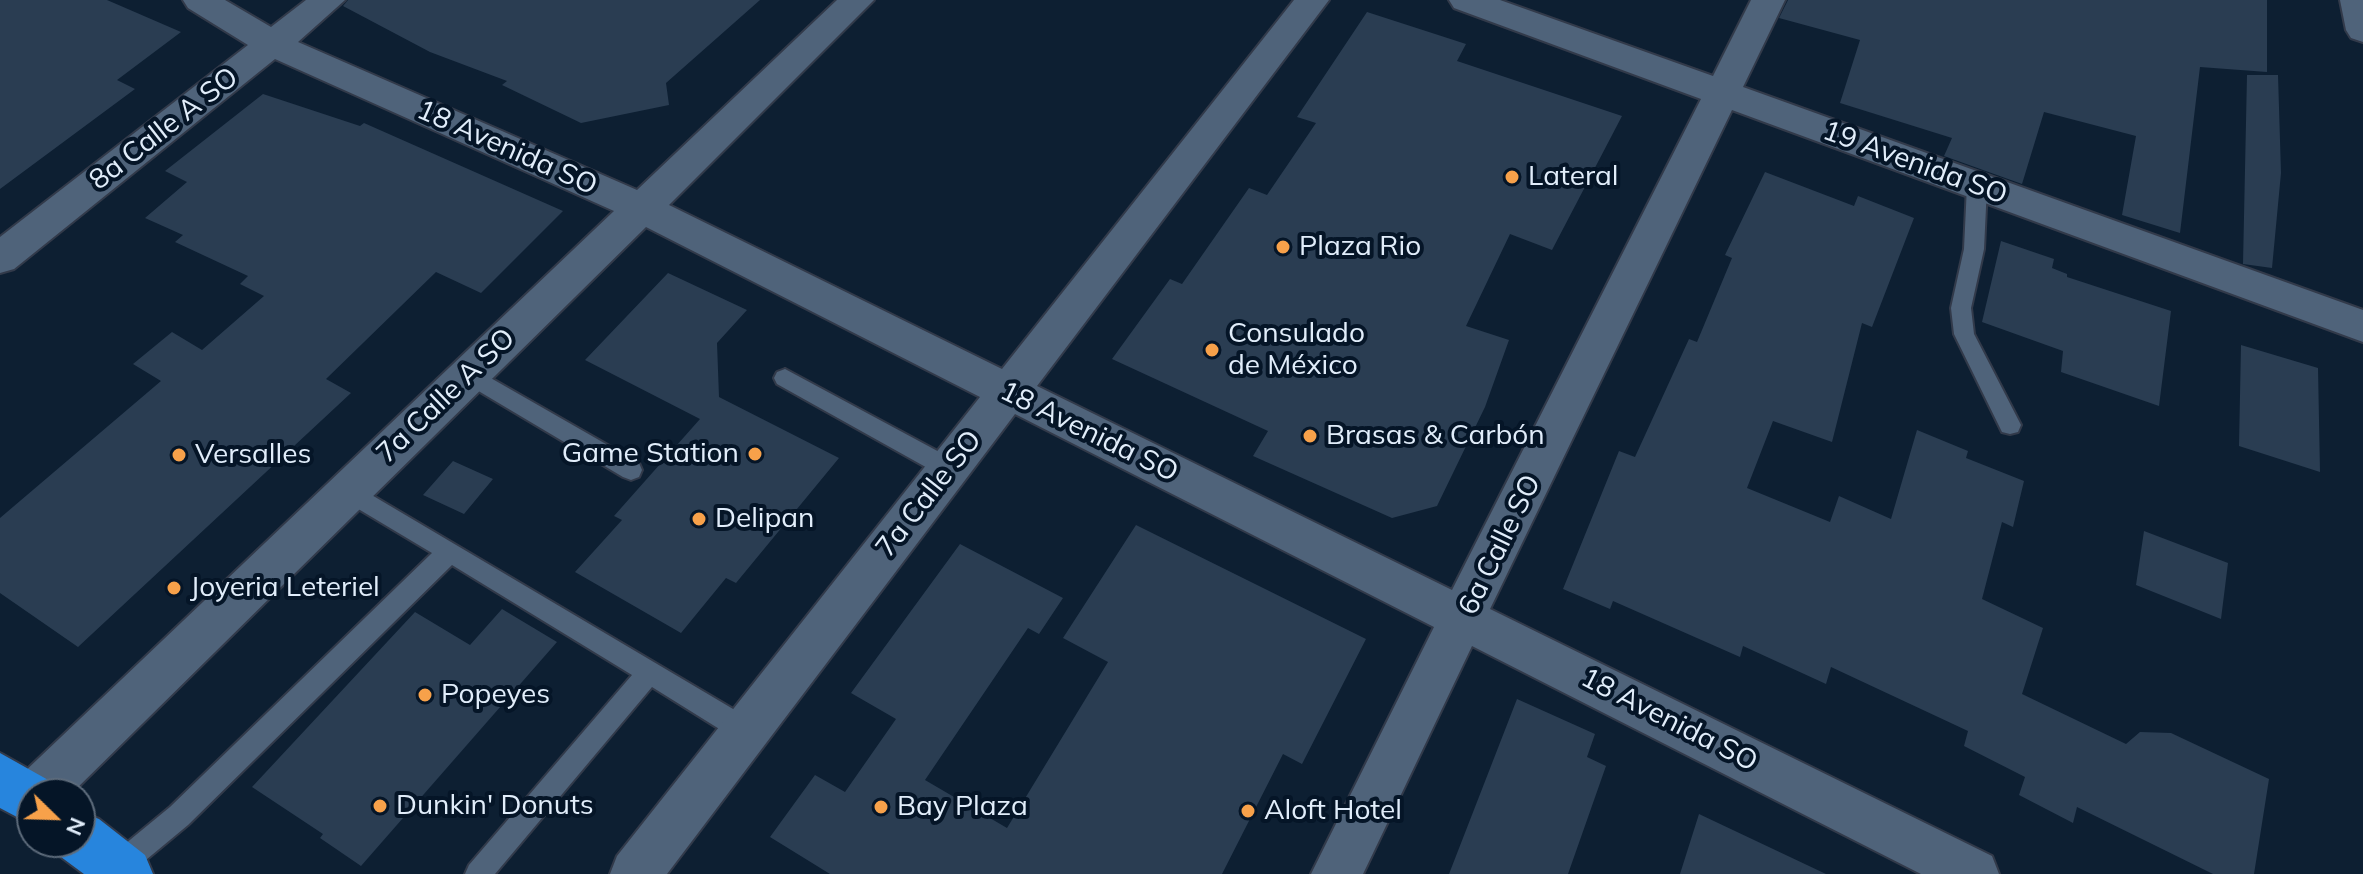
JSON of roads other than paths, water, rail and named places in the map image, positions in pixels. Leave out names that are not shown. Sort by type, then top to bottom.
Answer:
[{"type":"street","name":"18 Avenida SO","points":[[200,0],[272,44],[640,207],[1974,874]]},
{"type":"street","name":"8a Calle A SO","points":[[0,258],[328,0]]},
{"type":"street","name":"7a Calle A SO","points":[[53,778],[857,0]]},
{"type":"street","name":"7a Calle SO","points":[[635,874],[1312,0]]},
{"type":"street","name":"19 Avenida SO","points":[[1466,0],[2363,326]]},
{"type":"street","name":"6a Calle SO","points":[[1336,874],[1768,0]]},
{"type":"street","points":[[2357,0],[2363,30]]},
{"type":"lane","points":[[1977,186],[1974,249],[1961,308],[1964,334],[2010,425]]},
{"type":"lane","points":[[468,374],[631,470]]},
{"type":"lane","points":[[785,378],[948,468]]},
{"type":"lane","points":[[348,491],[746,731]]},
{"type":"lane","points":[[108,860],[179,816],[450,551]]},
{"type":"lane","points":[[478,874],[648,674]]},
{"type":"place","name":"Lateral","points":[[1512,177]]},
{"type":"place","name":"Plaza Rio","points":[[1283,247]]},
{"type":"place","name":"Consulado de México","points":[[1212,350]]},
{"type":"place","name":"Brasas & Carbón","points":[[1310,436]]},
{"type":"place","name":"Game Station","points":[[755,454]]},
{"type":"place","name":"Versalles","points":[[179,455]]},
{"type":"place","name":"Delipan","points":[[699,519]]},
{"type":"place","name":"Joyeria Leteriel","points":[[174,588]]},
{"type":"place","name":"Popeyes","points":[[425,695]]},
{"type":"place","name":"Dunkin' Donuts","points":[[380,806]]},
{"type":"place","name":"Bay Plaza","points":[[881,807]]},
{"type":"place","name":"Aloft Hotel","points":[[1248,811]]}]
